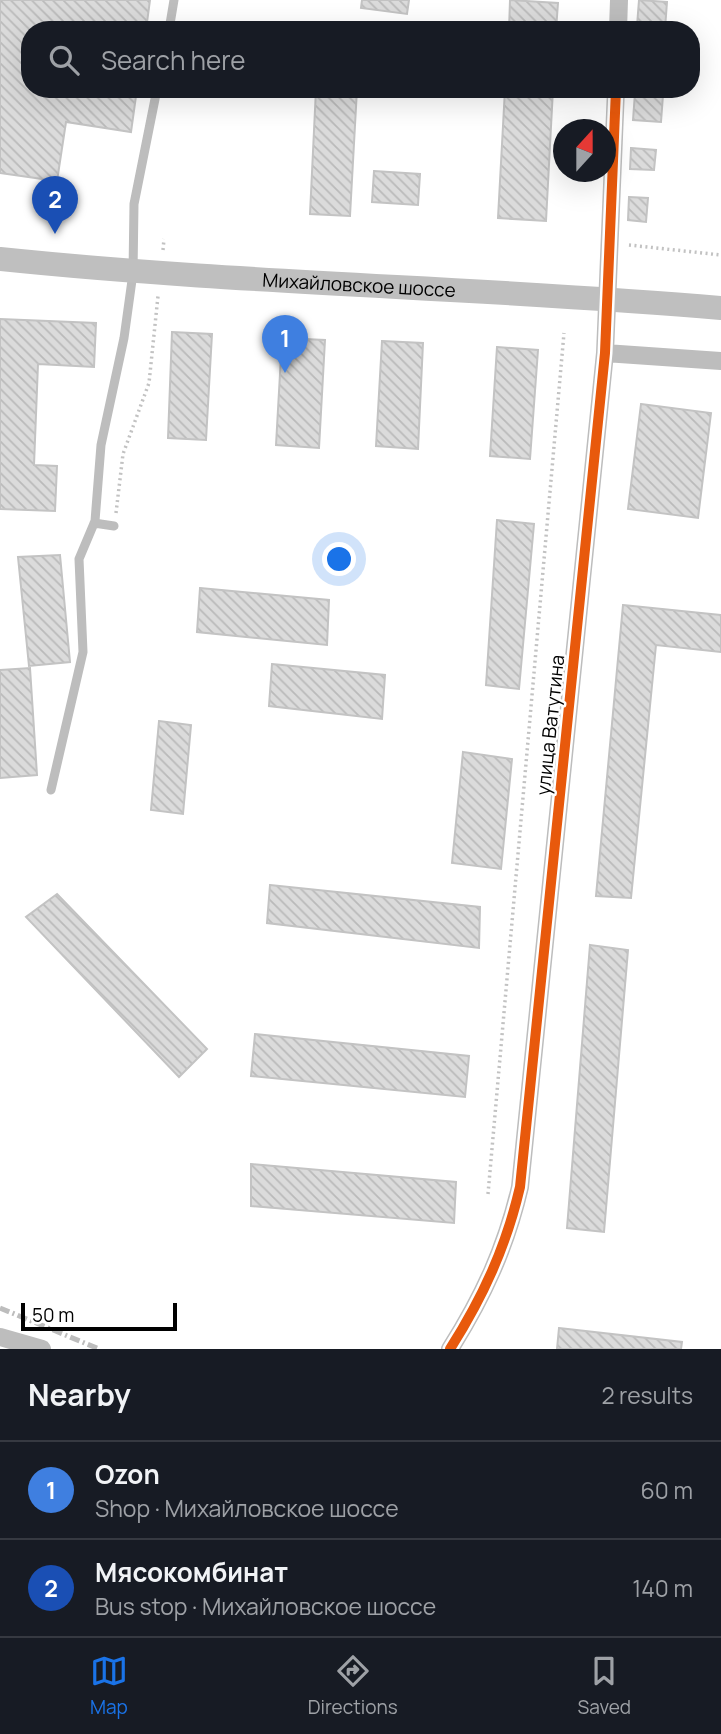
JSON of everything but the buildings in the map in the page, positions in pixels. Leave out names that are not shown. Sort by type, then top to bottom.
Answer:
[{"type":"main road","name":"Михайловское шоссе","points":[[0,259],[133,273],[608,298],[721,308]]},
{"type":"street","points":[[618,21],[619,0]]},
{"type":"street","name":"улица Ватутина","points":[[450,1349],[490,1281],[509,1233],[520,1187],[605,354],[616,98]]},
{"type":"street","points":[[605,354],[721,361]]},
{"type":"street","points":[[0,1337],[42,1349]]},
{"type":"lane","points":[[170,21],[174,0]]},
{"type":"lane","points":[[51,790],[83,652],[79,559],[94,523],[101,445],[124,338],[133,273],[134,204],[155,98]]},
{"type":"lane","points":[[94,523],[114,526]]},
{"type":"path","points":[[114,526],[122,454],[149,383],[164,239]]},
{"type":"path","points":[[626,245],[721,255]]},
{"type":"path","points":[[488,1194],[564,334]]},
{"type":"railway","points":[[0,1308],[99,1349]]},
{"type":"cycle path","points":[[450,1349],[492,1271],[508,1230],[520,1187],[605,353],[616,98]]},
{"type":"place","name":"Мясокомбинат","points":[[55,234]]},
{"type":"place","name":"Ozon","points":[[285,373]]}]
